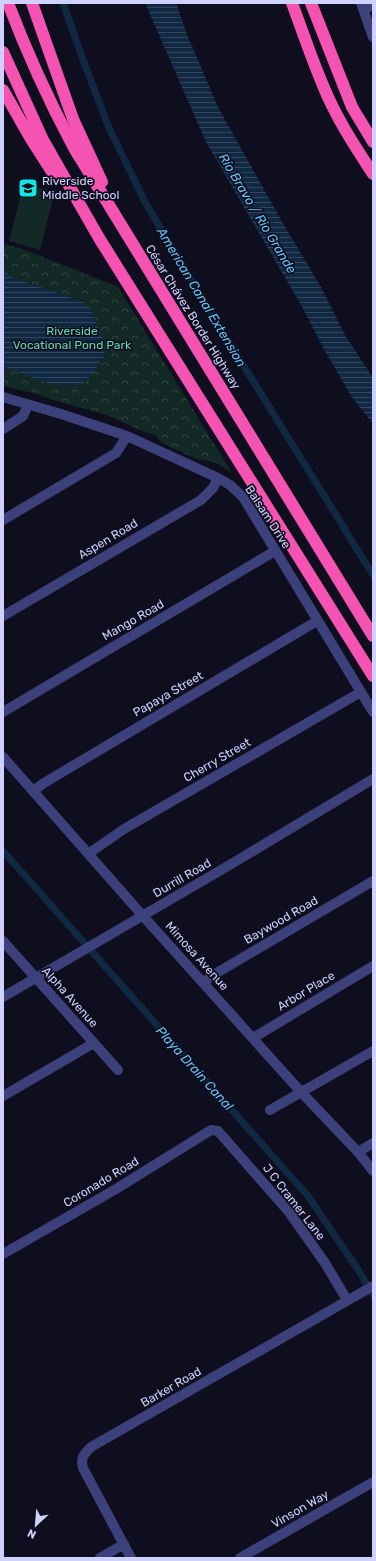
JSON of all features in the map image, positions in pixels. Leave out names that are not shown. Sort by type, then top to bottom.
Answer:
[{"type":"highway","name":"César Chávez Border Highway","points":[[8,3],[30,60],[56,116],[74,148],[126,236],[373,636]]},
{"type":"highway","points":[[32,3],[73,118],[126,236]]},
{"type":"highway","points":[[292,3],[322,84],[346,131],[373,174]]},
{"type":"highway","points":[[311,3],[352,107],[373,142]]},
{"type":"highway","points":[[3,52],[43,140],[99,238],[373,676]]},
{"type":"highway","points":[[3,90],[31,139],[73,205],[99,238]]},
{"type":"street","points":[[373,4],[362,6],[373,37]]},
{"type":"street","name":"Balsam Drive","points":[[3,397],[127,436],[230,485],[243,497],[373,712]]},
{"type":"street","points":[[3,429],[23,416],[28,405]]},
{"type":"street","points":[[3,520],[116,453],[127,436]]},
{"type":"street","name":"Aspen Road","points":[[3,616],[201,500],[213,488],[218,478]]},
{"type":"street","name":"Mango Road","points":[[3,712],[275,551]]},
{"type":"street","name":"Papaya Street","points":[[33,791],[75,764],[317,621]]},
{"type":"street","name":"Cherry Street","points":[[88,854],[131,825],[361,692]]},
{"type":"street","name":"Mimosa Avenue","points":[[3,758],[301,1092],[358,1152],[373,1171]]},
{"type":"street","name":"Durrill Road","points":[[3,998],[373,779]]},
{"type":"street","name":"Baywood Road","points":[[203,982],[373,881]]},
{"type":"street","name":"Alpha Avenue","points":[[3,941],[118,1070]]},
{"type":"street","name":"Arbor Place","points":[[253,1038],[373,966]]},
{"type":"street","points":[[3,1096],[94,1044]]},
{"type":"street","points":[[270,1110],[373,1051]]},
{"type":"street","name":"Coronado Road","points":[[3,1254],[116,1189],[211,1130]]},
{"type":"street","name":"J C Cramer Lane","points":[[211,1130],[218,1131],[289,1212],[325,1263],[347,1300]]},
{"type":"street","points":[[358,1152],[373,1143]]},
{"type":"street","name":"Barker Road","points":[[131,1558],[84,1468],[82,1458],[85,1453],[91,1447],[373,1286]]},
{"type":"street","name":"Vinson Way","points":[[240,1558],[373,1482]]},
{"type":"street","points":[[100,1558],[124,1544]]},
{"type":"green space","points":[[24,184],[52,191],[54,194],[40,250],[9,241]]},
{"type":"green space","name":"Riverside Vocational Pond Park","points":[[3,244],[23,249],[118,287],[232,473],[217,463],[194,458],[162,443],[155,435],[137,429],[107,415],[37,394],[3,386]]},
{"type":"water","name":"Río Bravo / Rio Grande","points":[[145,3],[176,3],[186,32],[218,107],[281,220],[321,287],[345,335],[373,378],[373,424],[353,399],[325,351],[301,305],[206,142]]},
{"type":"water","points":[[3,274],[83,302],[90,307],[106,346],[104,356],[95,371],[86,381],[75,386],[65,386],[43,381],[3,366]]},
{"type":"waterway","name":"American Canal Extension","points":[[63,3],[109,128],[145,202],[205,303],[373,575]]},
{"type":"waterway","name":"Playa Drain Canal","points":[[3,851],[308,1196],[359,1271],[373,1295]]},
{"type":"place","name":"Riverside Middle School","points":[[28,188]]}]
